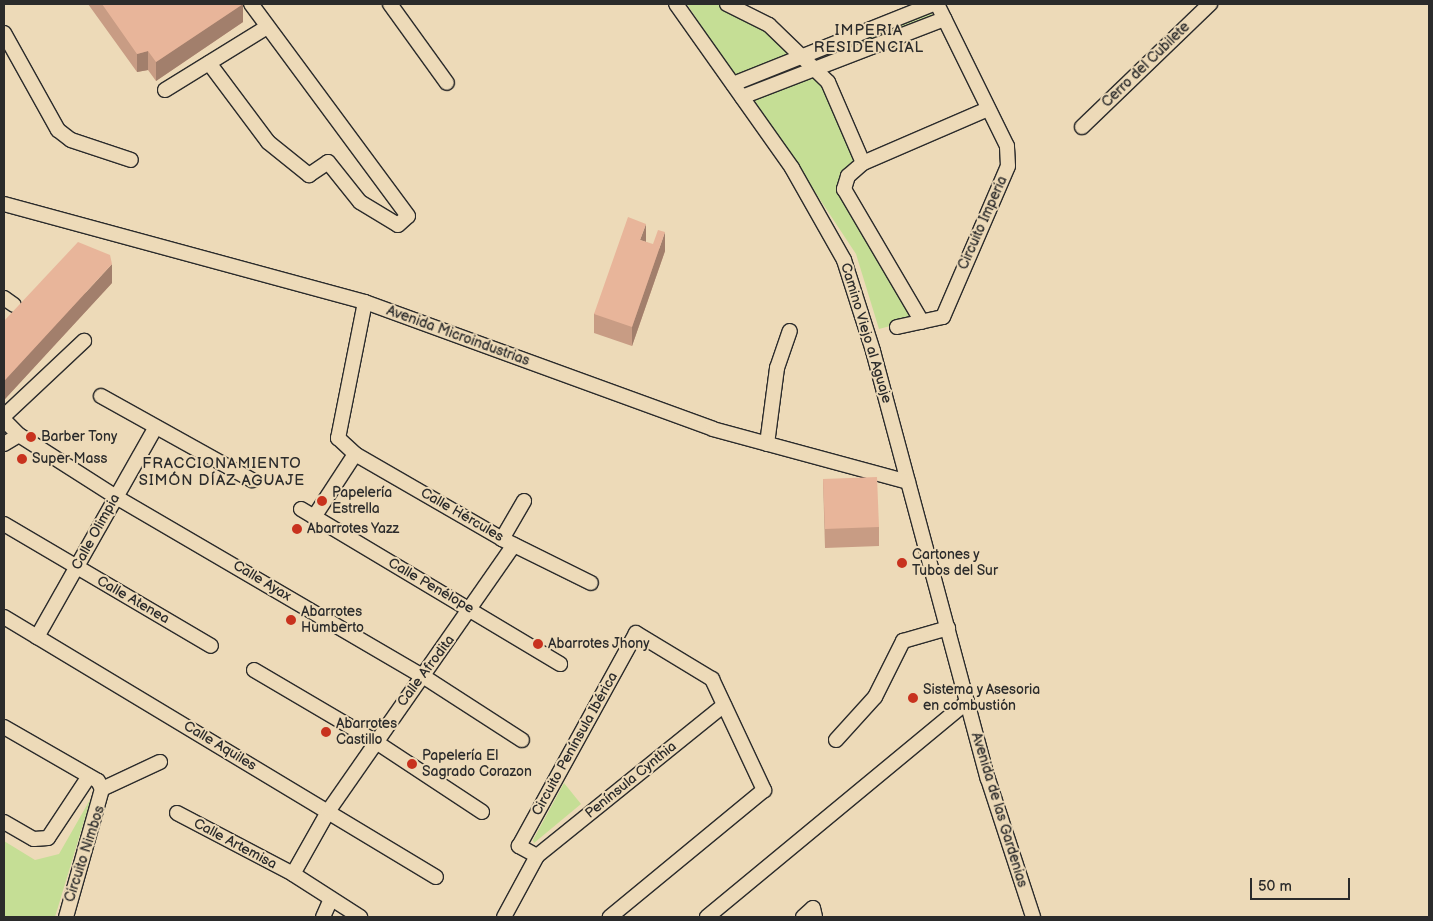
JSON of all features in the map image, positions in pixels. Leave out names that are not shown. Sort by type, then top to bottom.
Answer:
[{"type":"street","points":[[209,63],[268,142],[309,175],[328,162],[360,202],[398,225],[408,216],[251,4]]},
{"type":"street","points":[[390,4],[447,83]]},
{"type":"street","name":"Camino Viejo al Aguaje","points":[[676,4],[792,168],[844,260],[908,482],[948,628],[966,703]]},
{"type":"street","points":[[727,4],[769,25],[828,82],[863,163]]},
{"type":"street","name":"Circuito Imperia","points":[[733,84],[935,4],[1007,146],[1008,166],[942,317],[897,327]]},
{"type":"street","name":"Cerro del Cubilete","points":[[1082,127],[1210,4]]},
{"type":"street","points":[[742,97],[944,19]]},
{"type":"street","points":[[165,90],[267,27]]},
{"type":"street","points":[[4,33],[58,130],[71,140],[131,160]]},
{"type":"street","points":[[922,322],[844,188],[848,176],[863,163],[988,109]]},
{"type":"street","name":"Avenida Microindustrias","points":[[4,204],[365,302],[713,430],[908,482]]},
{"type":"street","name":"Calle Hércules","points":[[365,302],[338,438],[355,454],[508,542],[591,583]]},
{"type":"street","points":[[766,444],[777,368],[790,331]]},
{"type":"street","points":[[4,418],[84,341]]},
{"type":"street","points":[[101,396],[252,480]]},
{"type":"street","name":"Calle Ayax","points":[[4,418],[19,434],[116,497],[246,570],[421,675],[522,740]]},
{"type":"street","name":"Calle Olimpia","points":[[37,636],[156,427]]},
{"type":"street","points":[[4,444],[19,434]]},
{"type":"street","points":[[314,518],[355,454]]},
{"type":"street","name":"Calle Afrodita","points":[[293,874],[329,810],[421,675],[473,610],[508,542],[524,501]]},
{"type":"street","name":"Calle Penélope","points":[[301,509],[473,610],[560,664]]},
{"type":"street","name":"Calle Atenea","points":[[4,524],[211,646]]},
{"type":"street","name":"Calle Aquiles","points":[[4,617],[329,810],[436,877]]},
{"type":"street","points":[[836,740],[875,697],[903,641],[948,628]]},
{"type":"street","name":"Circuito Península Ibérica","points":[[537,856],[519,846],[636,633],[712,679],[764,790],[610,917]]},
{"type":"street","points":[[254,670],[376,742],[482,812]]},
{"type":"street","points":[[707,917],[966,703]]},
{"type":"street","name":"Avenida de las Gardenias","points":[[966,703],[1033,917]]},
{"type":"street","name":"Península Cynthia","points":[[537,856],[724,705]]},
{"type":"street","name":"Circuito Nimbos","points":[[4,727],[89,776],[102,788],[66,917]]},
{"type":"street","points":[[102,788],[160,762]]},
{"type":"street","points":[[4,822],[34,839],[48,838],[89,776]]},
{"type":"street","name":"Calle Artemisa","points":[[177,813],[293,874],[330,901],[360,917]]},
{"type":"street","points":[[504,917],[537,856]]},
{"type":"street","points":[[322,917],[330,901]]},
{"type":"street","points":[[803,917],[812,908],[815,917]]},
{"type":"green space","points":[[687,4],[723,4],[753,19],[795,53],[734,76]]},
{"type":"green space","points":[[930,11],[934,17],[815,59],[816,56]]},
{"type":"green space","points":[[815,75],[824,83],[856,161],[842,188],[916,319],[879,329],[856,254],[753,98]]},
{"type":"green space","points":[[564,783],[581,804],[534,843],[533,840]]},
{"type":"green space","points":[[91,798],[55,917],[5,917],[4,841],[35,860],[59,854]]},
{"type":"building","points":[[102,4],[243,4],[156,62],[148,51],[137,54]]},
{"type":"building","points":[[628,217],[646,224],[640,240],[653,244],[658,230],[665,232],[632,327],[594,314]]},
{"type":"building","points":[[78,242],[110,255],[112,264],[5,380],[4,321]]},
{"type":"building","points":[[877,477],[879,527],[825,529],[823,479]]},
{"type":"place","name":"Barber Tony","points":[[31,437]]},
{"type":"place","name":"Super Mass","points":[[22,459]]},
{"type":"place","name":"Papelería Estrella","points":[[322,501]]},
{"type":"place","name":"Abarrotes Yazz","points":[[297,529]]},
{"type":"place","name":"Cartones y Tubos del Sur","points":[[902,563]]},
{"type":"place","name":"Abarrotes Humberto","points":[[291,620]]},
{"type":"place","name":"Abarrotes Jhony","points":[[538,644]]},
{"type":"place","name":"Sistema y Asesoria en combustión","points":[[913,698]]},
{"type":"place","name":"Abarrotes Castillo","points":[[326,732]]},
{"type":"place","name":"Papelería El Sagrado Corazon","points":[[412,764]]},
{"type":"district","name":"IMPERIA RESIDENCIAL","points":[[869,38]]},
{"type":"district","name":"FRACCIONAMIENTO SIMÓN DÍAZ AGUAJE","points":[[222,472]]}]
